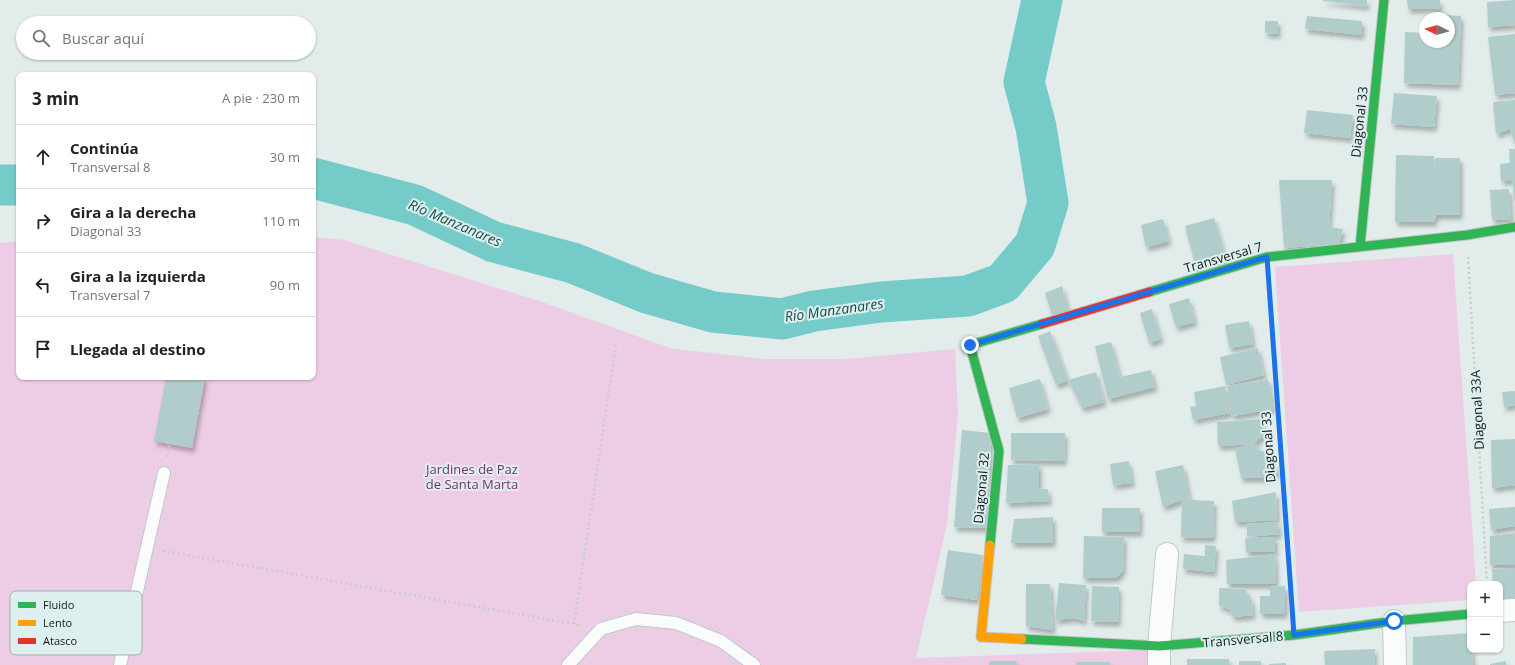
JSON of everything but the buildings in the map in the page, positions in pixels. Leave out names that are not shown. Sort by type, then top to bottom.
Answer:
[{"type":"street","name":"Diagonal 33","points":[[1360,247],[1384,0]]},
{"type":"street","name":"Transversal 7","points":[[970,345],[1267,257],[1467,235],[1515,227]]},
{"type":"street","name":"Diagonal 32","points":[[970,345],[999,451],[980,637]]},
{"type":"street","points":[[1159,655],[1167,554]]},
{"type":"street","points":[[1503,611],[1515,610]]},
{"type":"street","name":"Transversal 8","points":[[980,637],[1159,655],[1394,621],[1467,614]]},
{"type":"street","points":[[1394,621],[1395,665]]},
{"type":"lane","points":[[137,591],[164,473]]},
{"type":"lane","points":[[568,665],[601,629],[636,619],[676,623],[721,641],[754,665]]},
{"type":"lane","points":[[120,665],[122,655]]},
{"type":"path","name":"Diagonal 33A","points":[[1467,235],[1487,581]]},
{"type":"path","name":"Diagonal 33","points":[[1267,257],[1294,635]]},
{"type":"path","points":[[574,624],[616,344]]},
{"type":"path","points":[[147,548],[601,629]]},
{"type":"green space","name":"Jardines de Paz de Santa Marta","points":[[316,237],[344,240],[542,302],[670,348],[762,359],[846,359],[955,349],[958,416],[947,524],[916,658],[1149,650],[1149,665],[0,665],[0,243],[16,241],[16,380],[316,380]]},
{"type":"green space","points":[[1453,254],[1476,581],[1467,581],[1467,600],[1299,612],[1275,267]]},
{"type":"waterway","name":"Río Manzanares","points":[[316,179],[415,205],[494,242],[573,263],[647,293],[713,312],[782,319],[814,311],[881,302],[968,296],[1003,283],[1035,245],[1048,203],[1036,127],[1024,82],[1042,0]]},
{"type":"waterway","name":"Río Manzanares","points":[[0,185],[16,185]]},
{"type":"traffic: fast","points":[[1360,247],[1384,0]]},
{"type":"traffic: fast","points":[[1149,292],[1267,257],[1467,235],[1515,227]]},
{"type":"traffic: fast","points":[[990,545],[999,451],[970,345],[1042,324]]},
{"type":"traffic: fast","points":[[1022,639],[1159,646],[1294,635],[1394,621],[1467,614]]},
{"type":"traffic: slow","points":[[990,545],[981,637],[1022,639]]},
{"type":"traffic: jam","points":[[1042,324],[1149,292]]},
{"type":"route","points":[[970,345],[1267,257],[1294,635],[1394,621]]}]
